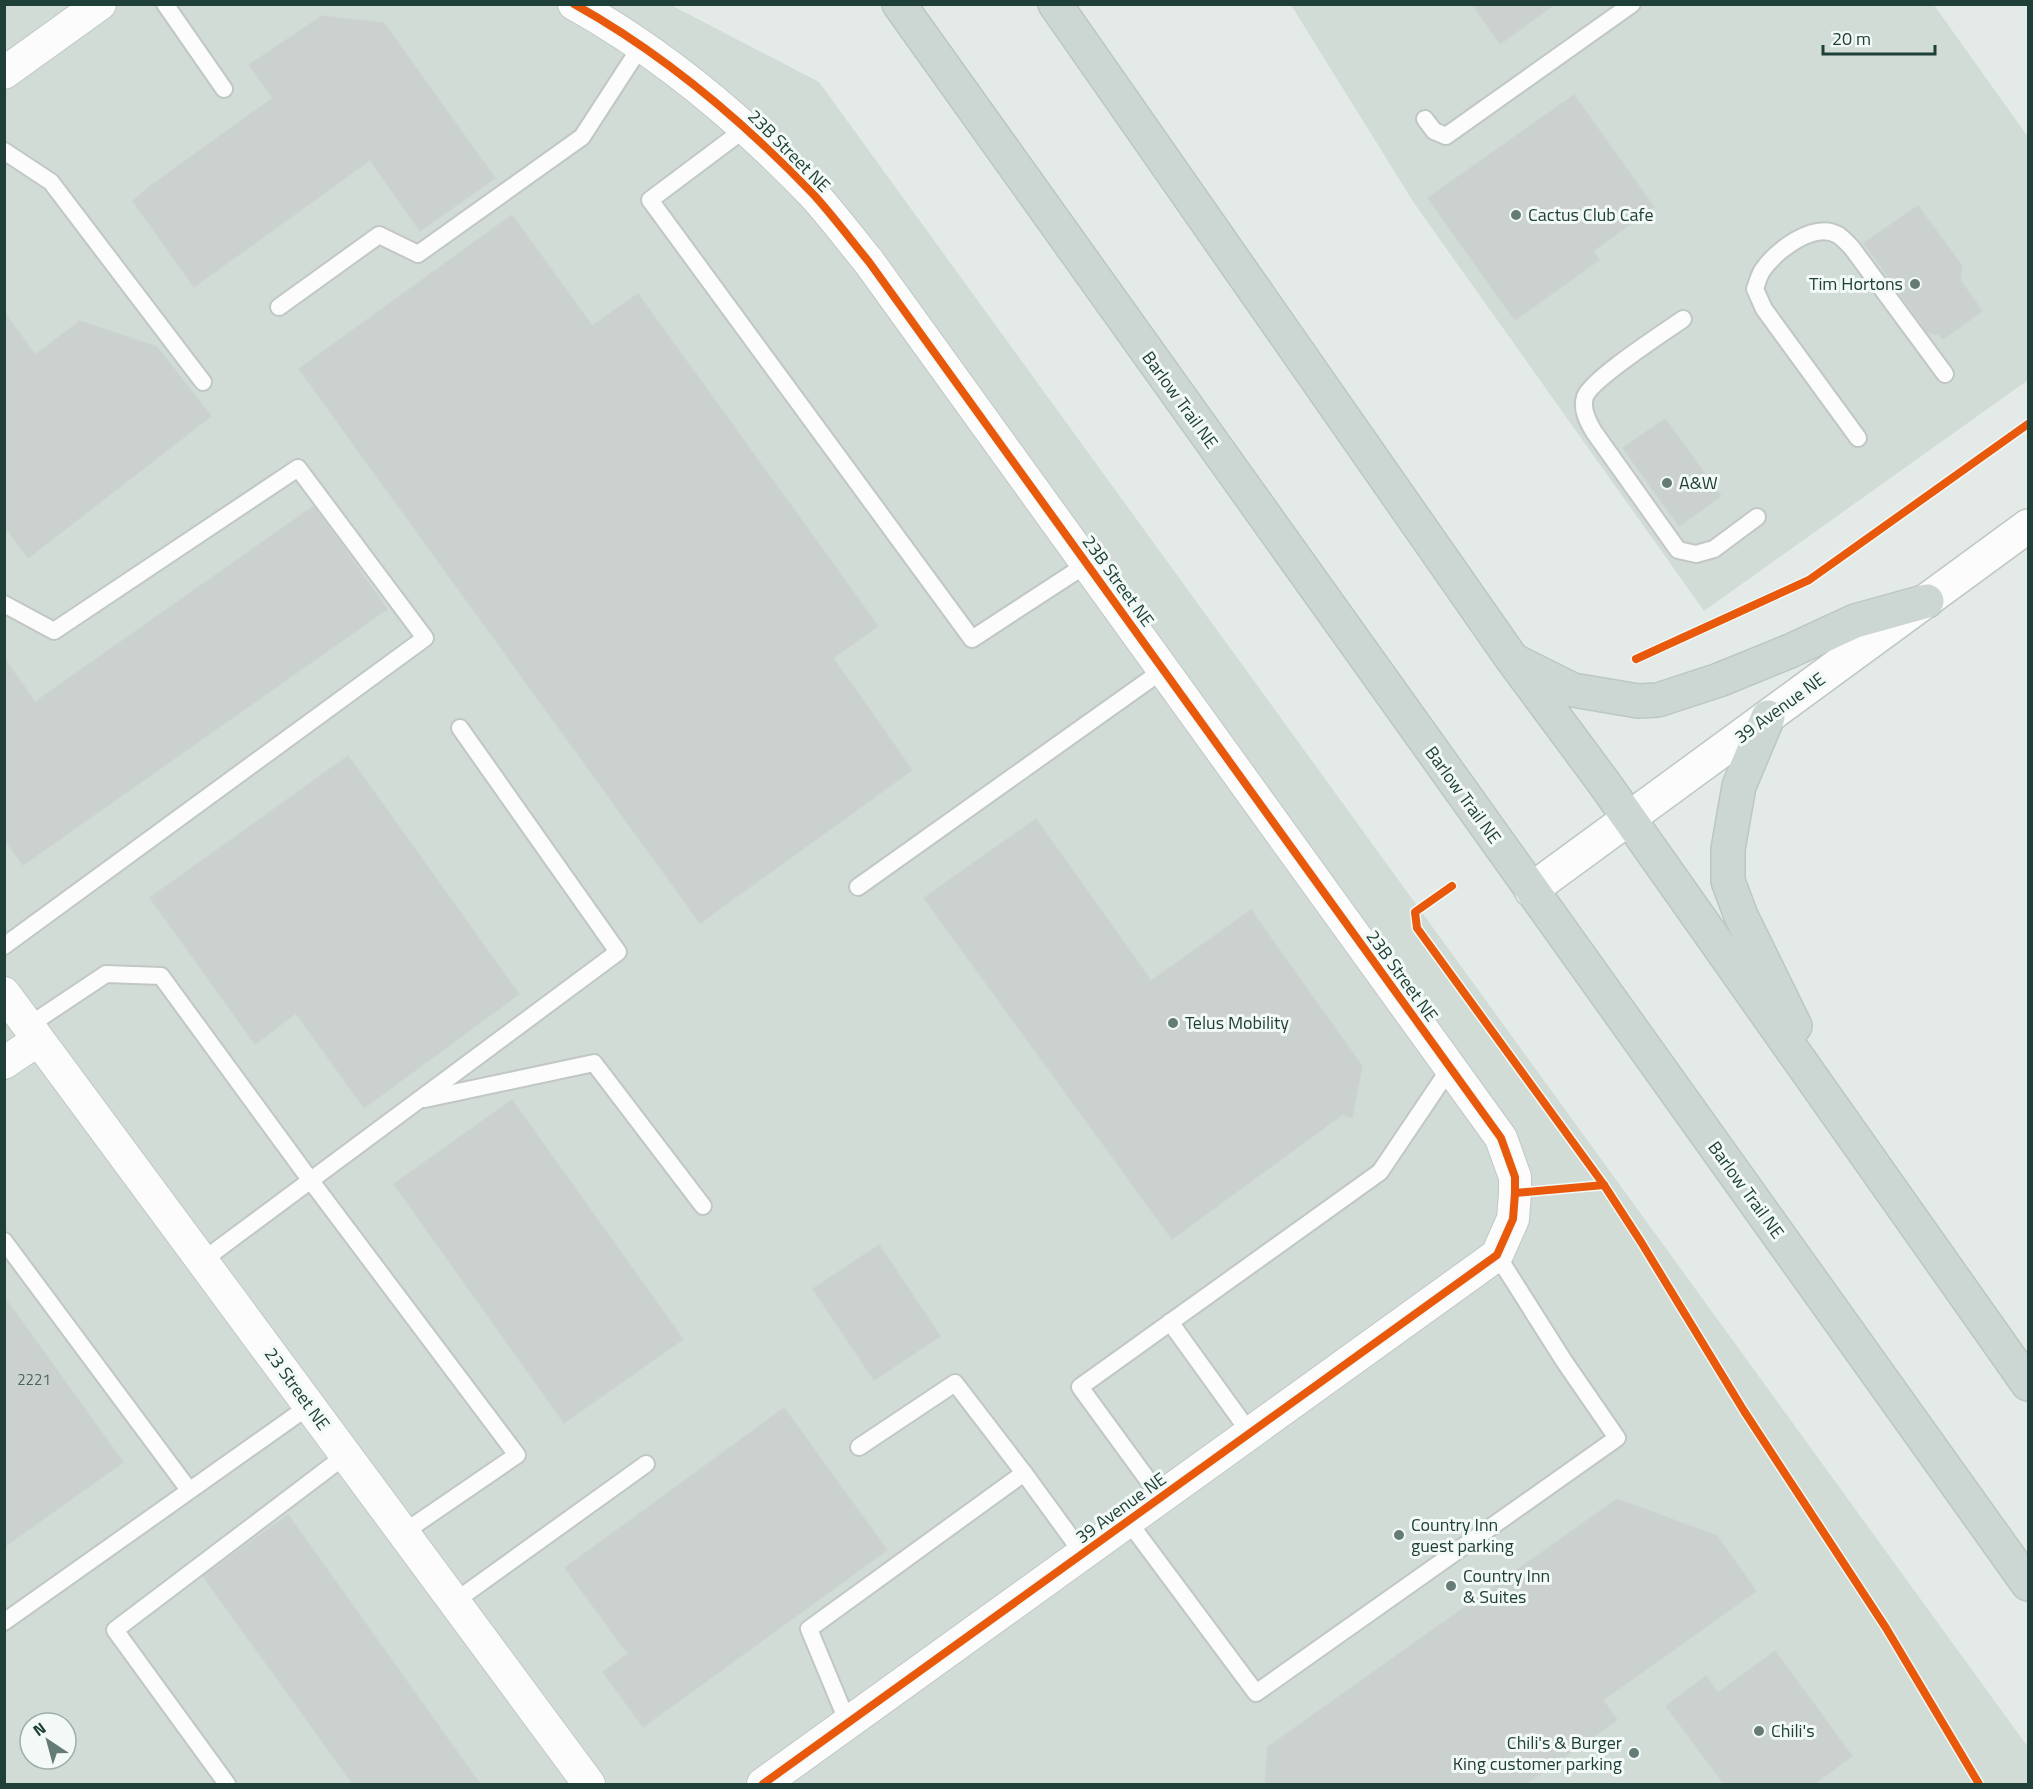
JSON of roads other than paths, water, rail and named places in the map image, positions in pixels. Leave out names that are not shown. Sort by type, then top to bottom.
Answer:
[{"type":"main road","name":"Barlow Trail NE","points":[[899,4],[2028,1584]]},
{"type":"main road","points":[[1055,4],[1512,659],[1629,818],[2028,1384]]},
{"type":"main road","points":[[1512,659],[1574,690],[1638,701],[1658,700],[1719,680],[1790,651],[1854,621],[1927,600]]},
{"type":"main road","points":[[1768,717],[1739,786],[1728,849],[1728,881],[1741,916],[1839,1116]]},
{"type":"main road","points":[[1835,1314],[2028,1545]]},
{"type":"street","points":[[4,73],[100,4]]},
{"type":"street","name":"23B Street NE","points":[[574,4],[616,28],[686,78],[746,128],[815,196],[869,262],[1501,1138],[1515,1177],[1513,1219],[1497,1255]]},
{"type":"street","name":"39 Avenue NE","points":[[1531,890],[2028,526]]},
{"type":"street","name":"23 Street NE","points":[[4,993],[590,1785]]},
{"type":"street","points":[[4,1063],[33,1033]]},
{"type":"street","name":"39 Avenue NE","points":[[763,1785],[1497,1255]]},
{"type":"lane","points":[[165,4],[224,89]]},
{"type":"lane","points":[[1425,119],[1434,131],[1446,136],[1632,4]]},
{"type":"lane","points":[[279,307],[379,235],[418,254],[582,137],[641,46]]},
{"type":"lane","points":[[746,128],[650,200],[972,639],[1087,564]]},
{"type":"lane","points":[[4,151],[51,182],[203,382]]},
{"type":"lane","points":[[1858,438],[1764,309],[1755,288],[1762,271],[1776,254],[1804,236],[1820,230],[1838,235],[1852,248],[1946,374]]},
{"type":"lane","points":[[1683,319],[1597,381],[1585,397],[1585,415],[1594,432],[1678,549],[1696,554],[1714,549],[1757,517]]},
{"type":"lane","points":[[4,604],[54,631],[298,468],[425,638],[4,946]]},
{"type":"lane","points":[[858,887],[1163,670]]},
{"type":"lane","points":[[202,1261],[618,952],[460,728]]},
{"type":"lane","points":[[33,1033],[106,974],[161,976],[311,1181],[517,1455],[404,1533]]},
{"type":"lane","points":[[418,1101],[594,1063],[703,1206]]},
{"type":"lane","points":[[1161,1498],[1080,1387],[1380,1172],[1450,1068]]},
{"type":"lane","points":[[4,1241],[189,1490]]},
{"type":"lane","points":[[1128,1521],[1256,1694],[1617,1438],[1564,1361],[1497,1255]]},
{"type":"lane","points":[[1170,1322],[1250,1433]]},
{"type":"lane","points":[[860,1447],[956,1383],[1083,1554]]},
{"type":"lane","points":[[4,1622],[309,1406]]},
{"type":"lane","points":[[227,1785],[115,1630],[346,1455]]},
{"type":"lane","points":[[454,1602],[646,1464]]},
{"type":"lane","points":[[848,1723],[809,1629],[1024,1473]]},
{"type":"place","name":"Cactus Club Cafe","points":[[1516,215]]},
{"type":"place","name":"Tim Hortons","points":[[1915,284]]},
{"type":"place","name":"A&W","points":[[1667,483]]},
{"type":"place","name":"Telus Mobility","points":[[1173,1023]]},
{"type":"place","name":"Country Inn guest parking","points":[[1399,1535]]},
{"type":"place","name":"Country Inn & Suites","points":[[1451,1586]]},
{"type":"place","name":"Chili's","points":[[1759,1731]]},
{"type":"place","name":"Chili's & Burger King customer parking","points":[[1634,1753]]}]
